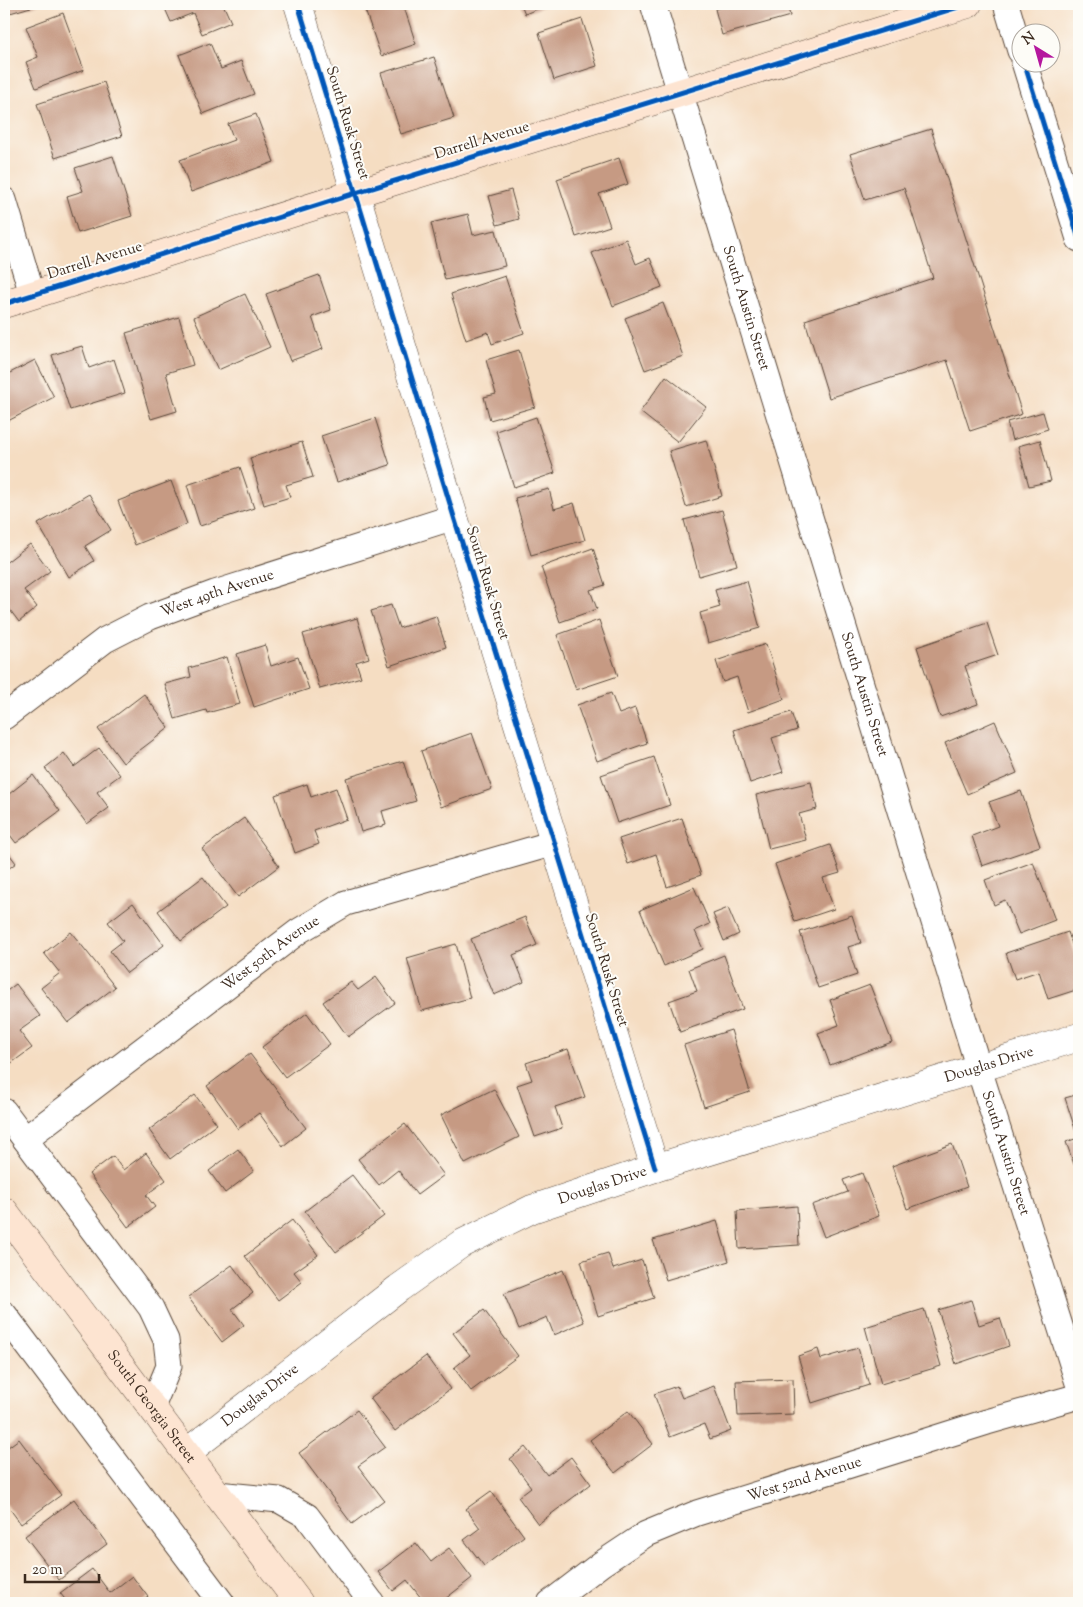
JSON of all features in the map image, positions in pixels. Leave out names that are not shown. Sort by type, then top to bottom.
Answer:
[{"type":"main road","name":"Darrell Avenue","points":[[4,304],[968,4]]},
{"type":"main road","name":"South Georgia Street","points":[[4,1211],[299,1603]]},
{"type":"street","name":"South Rusk Street","points":[[298,4],[655,1168]]},
{"type":"street","name":"South Austin Street","points":[[653,4],[979,1069],[1079,1386]]},
{"type":"street","points":[[1006,4],[1011,22]]},
{"type":"street","points":[[1027,72],[1079,239]]},
{"type":"street","points":[[4,200],[32,294]]},
{"type":"street","name":"West 49th Avenue","points":[[4,717],[105,640],[150,617],[214,593],[454,517]]},
{"type":"street","name":"West 50th Avenue","points":[[25,1139],[299,931],[346,903],[554,842]]},
{"type":"street","name":"Douglas Drive","points":[[186,1453],[398,1288],[461,1244],[532,1209],[655,1168],[1079,1037]]},
{"type":"street","points":[[4,1111],[151,1308],[166,1340],[169,1366],[152,1407]]},
{"type":"street","points":[[4,1314],[222,1603]]},
{"type":"street","name":"West 52nd Avenue","points":[[550,1603],[601,1564],[646,1534],[697,1513],[987,1422],[1079,1396]]},
{"type":"street","points":[[217,1494],[279,1500],[307,1516],[372,1603]]},
{"type":"building","points":[[7,4],[41,4],[10,13]]},
{"type":"building","points":[[163,4],[223,4],[231,22],[202,34],[193,13],[171,22]]},
{"type":"building","points":[[383,4],[403,4],[416,44],[381,56],[365,10]]},
{"type":"building","points":[[521,4],[549,4],[525,14]]},
{"type":"building","points":[[729,4],[787,4],[790,16],[722,35],[715,9]]},
{"type":"building","points":[[63,13],[84,70],[36,88],[26,62],[38,57],[26,27]]},
{"type":"building","points":[[582,19],[597,66],[554,80],[539,33]]},
{"type":"building","points":[[210,43],[221,69],[241,61],[254,94],[203,114],[179,55]]},
{"type":"building","points":[[434,57],[454,118],[401,134],[381,73]]},
{"type":"building","points":[[104,82],[122,136],[55,158],[37,104]]},
{"type":"building","points":[[256,114],[274,162],[191,192],[180,160],[234,140],[228,124]]},
{"type":"building","points":[[931,129],[1022,414],[970,431],[947,360],[829,398],[805,320],[933,278],[904,188],[865,200],[850,154]]},
{"type":"building","points":[[113,156],[132,216],[78,233],[67,196],[83,191],[75,168]]},
{"type":"building","points":[[619,158],[628,184],[599,194],[610,226],[576,237],[557,179]]},
{"type":"building","points":[[511,190],[519,219],[497,225],[489,196]]},
{"type":"building","points":[[468,214],[473,235],[496,230],[505,266],[445,280],[431,223]]},
{"type":"building","points":[[626,239],[636,264],[650,258],[662,287],[613,306],[592,253]]},
{"type":"building","points":[[319,275],[331,310],[312,317],[323,349],[290,361],[266,294]]},
{"type":"building","points":[[505,276],[524,333],[492,344],[488,332],[466,340],[451,294]]},
{"type":"building","points":[[245,294],[270,347],[218,370],[194,317]]},
{"type":"building","points":[[663,303],[683,356],[645,370],[625,318]]},
{"type":"building","points":[[179,317],[193,365],[166,373],[177,411],[151,419],[126,333]]},
{"type":"building","points":[[82,346],[89,368],[114,359],[125,393],[70,410],[52,355]]},
{"type":"building","points":[[519,350],[535,407],[490,420],[484,397],[496,394],[486,360]]},
{"type":"building","points":[[35,360],[54,397],[4,423],[4,376]]},
{"type":"building","points":[[666,376],[706,407],[678,442],[640,412]]},
{"type":"building","points":[[1043,412],[1048,429],[1012,440],[1007,422]]},
{"type":"building","points":[[536,417],[555,473],[514,487],[496,431]]},
{"type":"building","points":[[375,418],[390,465],[337,482],[321,436]]},
{"type":"building","points":[[706,440],[722,496],[686,507],[669,451]]},
{"type":"building","points":[[1040,440],[1051,481],[1029,486],[1018,446]]},
{"type":"building","points":[[302,442],[313,477],[286,485],[290,497],[264,505],[250,458]]},
{"type":"building","points":[[240,467],[254,508],[200,526],[187,485]]},
{"type":"building","points":[[171,481],[187,524],[135,545],[118,501]]},
{"type":"building","points":[[549,489],[554,509],[574,503],[585,540],[531,555],[515,498]]},
{"type":"building","points":[[89,494],[111,530],[85,546],[94,561],[69,577],[38,524]]},
{"type":"building","points":[[722,510],[737,565],[699,576],[684,520]]},
{"type":"building","points":[[30,544],[50,571],[24,590],[37,607],[19,622],[4,602],[4,564]]},
{"type":"building","points":[[593,548],[605,585],[590,590],[597,609],[560,622],[541,567]]},
{"type":"building","points":[[747,581],[760,628],[708,643],[700,613],[720,607],[715,590]]},
{"type":"building","points":[[391,605],[399,628],[436,616],[446,647],[389,666],[371,611]]},
{"type":"building","points":[[357,618],[369,658],[356,662],[361,677],[320,689],[303,634]]},
{"type":"building","points":[[599,620],[618,676],[576,690],[557,635]]},
{"type":"building","points":[[987,623],[998,655],[965,666],[978,704],[940,717],[917,647]]},
{"type":"building","points":[[766,644],[784,699],[748,712],[737,677],[723,682],[716,661]]},
{"type":"building","points":[[265,645],[271,666],[298,657],[309,689],[254,707],[237,654]]},
{"type":"building","points":[[227,657],[240,704],[207,713],[206,710],[175,719],[165,684],[191,677],[189,668]]},
{"type":"building","points":[[611,693],[619,714],[635,708],[647,743],[597,761],[577,705]]},
{"type":"building","points":[[144,694],[169,728],[123,763],[98,729]]},
{"type":"building","points":[[791,712],[797,730],[772,738],[783,772],[750,783],[734,730]]},
{"type":"building","points":[[995,721],[1017,773],[967,794],[945,743]]},
{"type":"building","points":[[472,733],[492,789],[441,807],[421,751]]},
{"type":"building","points":[[99,748],[120,775],[97,792],[109,808],[87,824],[45,768],[64,753],[74,767]]},
{"type":"building","points":[[654,757],[670,805],[617,823],[601,775]]},
{"type":"building","points":[[403,761],[416,801],[382,811],[386,825],[361,832],[346,778]]},
{"type":"building","points":[[33,775],[60,811],[16,843],[4,827],[4,798]]},
{"type":"building","points":[[811,782],[817,809],[799,814],[806,840],[769,849],[756,795]]},
{"type":"building","points":[[307,784],[311,797],[336,788],[347,819],[314,831],[319,844],[295,853],[275,795]]},
{"type":"building","points":[[1021,791],[1040,846],[982,866],[972,836],[998,826],[989,802]]},
{"type":"building","points":[[244,818],[279,866],[238,897],[202,849]]},
{"type":"building","points":[[682,818],[701,875],[667,887],[656,854],[628,864],[619,839]]},
{"type":"building","points":[[830,845],[840,873],[823,878],[834,909],[795,922],[775,864]]},
{"type":"building","points":[[4,847],[16,863],[4,872]]},
{"type":"building","points":[[1033,862],[1055,920],[1019,934],[1005,900],[994,905],[985,880]]},
{"type":"building","points":[[203,877],[226,907],[181,941],[158,911]]},
{"type":"building","points":[[694,887],[710,924],[695,931],[703,949],[664,966],[640,910]]},
{"type":"building","points":[[133,903],[164,945],[127,973],[110,951],[123,941],[108,922]]},
{"type":"building","points":[[728,908],[739,934],[724,941],[713,914]]},
{"type":"building","points":[[852,915],[861,943],[848,947],[857,975],[818,988],[800,932]]},
{"type":"building","points":[[525,917],[537,945],[513,955],[524,982],[494,995],[471,939]]},
{"type":"building","points":[[71,932],[115,987],[68,1023],[41,988],[60,973],[44,953]]},
{"type":"building","points":[[1068,932],[1079,965],[1079,989],[1048,999],[1039,971],[1015,979],[1006,953]]},
{"type":"building","points":[[456,944],[470,998],[422,1011],[407,958]]},
{"type":"building","points":[[724,955],[743,1009],[680,1032],[669,1001],[697,991],[689,969]]},
{"type":"building","points":[[376,977],[395,1003],[348,1037],[323,1002],[351,982],[358,990]]},
{"type":"building","points":[[16,984],[40,1016],[19,1031],[32,1048],[6,1067],[4,1063],[4,993]]},
{"type":"building","points":[[870,985],[892,1042],[830,1065],[818,1033],[839,1025],[830,1000]]},
{"type":"building","points":[[307,1013],[330,1044],[285,1077],[262,1047]]},
{"type":"building","points":[[731,1030],[750,1092],[704,1107],[684,1045]]},
{"type":"building","points":[[568,1049],[585,1097],[555,1107],[562,1128],[535,1137],[517,1085],[532,1080],[526,1063]]},
{"type":"building","points":[[250,1054],[306,1128],[283,1146],[259,1113],[238,1129],[207,1086]]},
{"type":"building","points":[[494,1089],[519,1137],[465,1164],[441,1115]]},
{"type":"building","points":[[1079,1094],[1079,1166],[1075,1167],[1066,1142],[1078,1138],[1065,1098]]},
{"type":"building","points":[[195,1095],[217,1124],[170,1159],[149,1130]]},
{"type":"building","points":[[405,1124],[444,1175],[417,1195],[398,1170],[379,1185],[358,1159]]},
{"type":"building","points":[[952,1144],[967,1187],[907,1209],[892,1166]]},
{"type":"building","points":[[238,1149],[254,1171],[225,1193],[209,1171]]},
{"type":"building","points":[[146,1153],[166,1180],[146,1195],[155,1207],[128,1227],[89,1174],[113,1156],[123,1170]]},
{"type":"building","points":[[862,1173],[879,1216],[824,1237],[812,1205],[848,1192],[843,1180]]},
{"type":"building","points":[[352,1175],[384,1216],[336,1252],[305,1211]]},
{"type":"building","points":[[797,1206],[799,1245],[739,1249],[737,1211]]},
{"type":"building","points":[[292,1220],[318,1255],[294,1272],[302,1282],[278,1300],[245,1256]]},
{"type":"building","points":[[717,1221],[729,1261],[666,1280],[653,1240]]},
{"type":"building","points":[[608,1253],[613,1269],[642,1260],[654,1298],[598,1316],[581,1261]]},
{"type":"building","points":[[232,1265],[253,1293],[232,1309],[244,1325],[222,1342],[188,1297]]},
{"type":"building","points":[[563,1270],[584,1322],[554,1335],[547,1317],[519,1329],[504,1294]]},
{"type":"building","points":[[971,1300],[979,1325],[1000,1318],[1009,1346],[956,1364],[938,1310]]},
{"type":"building","points":[[924,1309],[941,1366],[881,1384],[865,1327]]},
{"type":"building","points":[[484,1310],[518,1356],[471,1391],[454,1368],[470,1355],[453,1333]]},
{"type":"building","points":[[858,1348],[869,1385],[812,1403],[798,1356],[818,1349],[821,1359]]},
{"type":"building","points":[[426,1356],[450,1389],[395,1431],[370,1398]]},
{"type":"building","points":[[793,1379],[794,1414],[738,1416],[736,1381]]},
{"type":"building","points":[[677,1386],[682,1398],[714,1386],[731,1431],[710,1439],[704,1424],[670,1437],[654,1394]]},
{"type":"building","points":[[357,1410],[385,1447],[358,1466],[384,1500],[352,1524],[299,1453]]},
{"type":"building","points":[[4,1411],[9,1418],[4,1421]]},
{"type":"building","points":[[628,1411],[653,1444],[615,1473],[590,1440]]},
{"type":"building","points":[[19,1439],[61,1495],[21,1524],[4,1501],[4,1450]]},
{"type":"building","points":[[525,1447],[547,1475],[571,1457],[591,1484],[538,1524],[518,1497],[531,1487],[510,1459]]},
{"type":"building","points":[[491,1491],[524,1536],[484,1566],[464,1540],[480,1528],[466,1509]]},
{"type":"building","points":[[74,1499],[107,1544],[59,1580],[25,1536]]},
{"type":"building","points":[[416,1543],[431,1562],[449,1548],[472,1578],[440,1603],[425,1603],[407,1580],[393,1591],[378,1572]]},
{"type":"building","points":[[92,1569],[110,1593],[132,1576],[148,1597],[141,1603],[68,1603],[60,1593]]},
{"type":"cycle path","points":[[298,4],[655,1168]]},
{"type":"cycle path","points":[[4,304],[968,4]]},
{"type":"cycle path","points":[[1027,72],[1079,239]]}]
